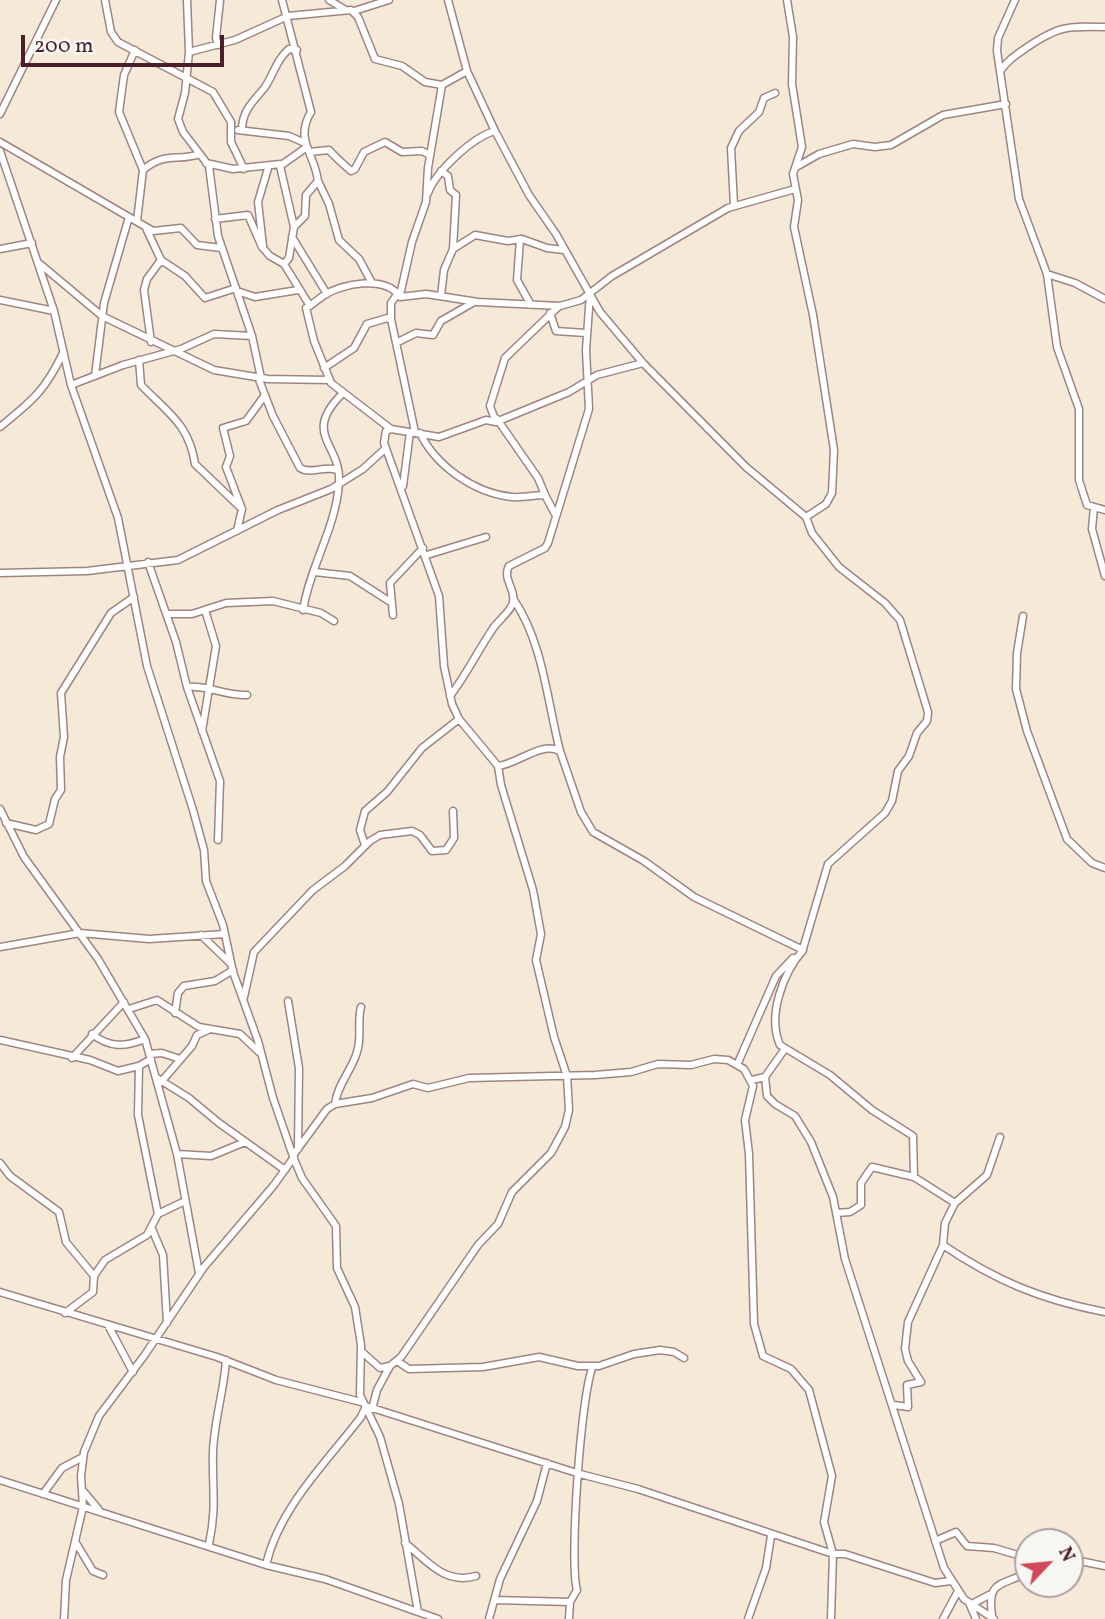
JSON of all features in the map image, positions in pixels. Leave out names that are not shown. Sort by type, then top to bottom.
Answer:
[{"type":"street","points":[[105,0],[114,38],[186,80],[213,92],[233,128],[231,142],[244,169]]},
{"type":"street","points":[[187,0],[186,80],[178,119],[183,132],[206,163],[221,247],[252,336],[265,395],[300,468],[307,471],[323,468],[337,470]]},
{"type":"street","points":[[218,45],[216,38],[219,0]]},
{"type":"street","points":[[282,0],[312,112],[305,121],[307,147],[329,204],[339,240],[359,259],[372,283]]},
{"type":"street","points":[[329,0],[344,9]]},
{"type":"street","points":[[188,52],[249,35],[288,16],[344,9],[354,11],[389,0]]},
{"type":"street","points":[[448,0],[467,71],[495,131],[529,195],[600,312],[643,363],[746,467],[806,517],[813,533],[839,568],[885,603],[900,621],[928,712],[909,756],[898,771],[892,801],[885,813],[828,864],[803,950],[786,974],[776,1019],[776,1035],[784,1050],[830,1075],[872,1110],[913,1136],[914,1177]]},
{"type":"street","points":[[787,0],[793,37],[792,84],[802,147],[793,174],[798,200],[794,228],[813,315],[834,450],[832,493],[826,504],[806,517]]},
{"type":"street","points":[[1015,0],[997,44],[1018,199],[1047,274],[1057,347],[1079,409],[1080,489],[1084,501],[1094,508],[1105,510]]},
{"type":"street","points":[[0,114],[56,2]]},
{"type":"street","points":[[354,11],[375,59],[402,66],[425,82],[442,85],[467,71]]},
{"type":"street","points":[[1001,70],[1014,56],[1048,32],[1076,25],[1105,27]]},
{"type":"street","points":[[242,130],[243,119],[250,103],[266,86],[279,59],[289,49],[297,50]]},
{"type":"street","points":[[135,50],[124,75],[119,112],[143,170],[140,223],[161,260],[185,276],[205,298],[236,290],[255,298],[298,290]]},
{"type":"street","points":[[426,202],[430,155],[442,85]]},
{"type":"street","points":[[734,205],[734,170],[730,157],[735,137],[759,112],[764,98],[775,93]]},
{"type":"street","points":[[797,166],[819,154],[853,144],[875,147],[894,144],[943,115],[1006,104]]},
{"type":"street","points":[[233,128],[289,136],[307,147],[329,150],[335,159],[351,171],[355,169],[364,152],[385,142],[402,152],[422,151],[430,155]]},
{"type":"street","points":[[402,489],[415,432],[391,317],[391,303],[399,295],[412,242],[440,171],[463,154],[475,138],[495,131]]},
{"type":"street","points":[[0,142],[156,233],[181,228],[197,245],[221,247]]},
{"type":"street","points":[[206,163],[229,169],[282,164],[307,147]]},
{"type":"street","points":[[0,151],[54,312],[71,385],[114,506],[147,666],[193,810],[204,850],[206,881],[225,934],[231,966],[244,998],[280,1119],[296,1153],[302,1178],[337,1226],[339,1242],[335,1258],[355,1307],[361,1351],[359,1387],[384,1451],[399,1504],[418,1612]]},
{"type":"street","points":[[143,170],[167,157],[187,158],[200,154]]},
{"type":"street","points":[[282,164],[294,227],[289,258],[284,264]]},
{"type":"street","points":[[262,247],[258,202],[269,165]]},
{"type":"street","points":[[440,171],[448,176],[450,190],[456,195],[453,248],[449,263],[444,269],[441,296]]},
{"type":"street","points":[[294,227],[305,216],[307,192],[318,181]]},
{"type":"street","points":[[555,514],[538,478],[497,421],[490,406],[505,358],[560,306],[590,294],[612,276],[734,205],[795,189]]},
{"type":"street","points":[[215,219],[246,214],[262,247],[270,256],[284,264],[310,306]]},
{"type":"street","points":[[95,376],[102,316],[129,217]]},
{"type":"street","points":[[453,248],[471,236],[512,242],[520,239],[564,250]]},
{"type":"street","points":[[292,237],[327,294]]},
{"type":"street","points":[[520,239],[517,280],[531,305]]},
{"type":"street","points":[[0,249],[32,243]]},
{"type":"street","points":[[151,342],[144,290],[147,279],[161,260]]},
{"type":"street","points":[[38,263],[102,316],[151,342],[214,370],[260,378],[329,380]]},
{"type":"street","points":[[1047,274],[1075,283],[1105,299]]},
{"type":"street","points":[[560,306],[399,295],[382,283],[372,283],[327,294],[306,308],[306,315],[329,380],[342,394],[391,429],[444,436],[486,421],[497,421],[528,411],[588,382],[597,374],[643,363]]},
{"type":"street","points":[[590,294],[586,333],[589,409],[547,546],[507,568],[514,599],[525,613],[535,638],[560,751],[580,812],[593,832],[644,861],[694,897],[803,950]]},
{"type":"street","points":[[0,300],[54,312]]},
{"type":"street","points":[[396,343],[416,333],[431,336],[441,321],[474,302]]},
{"type":"street","points":[[550,313],[556,331],[586,333]]},
{"type":"street","points":[[324,368],[354,348],[367,324],[391,317]]},
{"type":"street","points":[[71,385],[139,360],[172,352],[219,333],[252,336]]},
{"type":"street","points":[[0,427],[28,406],[46,384],[63,353]]},
{"type":"street","points":[[139,360],[141,385],[163,404],[179,425],[194,449],[195,464],[242,509]]},
{"type":"street","points":[[303,610],[333,520],[339,483],[337,470],[324,439],[323,427],[332,404],[342,394]]},
{"type":"street","points":[[237,531],[242,509],[226,467],[230,456],[223,428],[246,421],[265,395]]},
{"type":"street","points":[[266,1565],[270,1547],[282,1523],[361,1418],[390,1366],[397,1361],[435,1312],[478,1245],[498,1224],[512,1192],[537,1171],[556,1145],[569,1115],[567,1076],[554,1037],[536,960],[541,934],[533,890],[501,785],[498,766],[459,719],[450,696],[444,666],[441,605],[425,551],[386,448],[386,431],[391,429]]},
{"type":"street","points":[[415,432],[438,461],[471,482],[512,497],[545,495]]},
{"type":"street","points":[[0,573],[88,570],[191,555],[339,483],[363,469],[386,448]]},
{"type":"street","points":[[1094,508],[1092,529],[1105,576]]},
{"type":"street","points":[[393,615],[390,583],[425,551],[450,550],[486,537]]},
{"type":"street","points":[[148,562],[222,787],[218,840]]},
{"type":"street","points":[[315,572],[350,576],[370,592],[392,603]]},
{"type":"street","points":[[6,823],[36,830],[50,824],[55,799],[61,790],[60,757],[64,737],[61,693],[111,613],[134,597]]},
{"type":"street","points":[[450,696],[514,599]]},
{"type":"street","points":[[167,614],[192,614],[226,603],[265,601],[281,602],[321,613],[334,621]]},
{"type":"street","points":[[202,732],[216,642],[205,610]]},
{"type":"street","points":[[1023,616],[1016,663],[1016,689],[1027,730],[1067,839],[1092,863],[1105,868]]},
{"type":"street","points":[[187,687],[210,687],[227,695],[247,695]]},
{"type":"street","points":[[365,845],[360,830],[365,811],[387,792],[422,748],[459,719]]},
{"type":"street","points":[[498,766],[508,765],[545,749],[560,751]]},
{"type":"street","points":[[0,809],[23,857],[80,933],[145,1039],[159,1080],[177,1154],[200,1275]]},
{"type":"street","points":[[244,998],[254,952],[313,890],[380,835],[412,831],[420,835],[429,849],[443,851],[454,838],[453,811]]},
{"type":"street","points":[[0,947],[80,933],[149,939],[225,934]]},
{"type":"street","points":[[201,935],[231,966]]},
{"type":"street","points":[[737,1065],[776,976],[786,963],[803,950]]},
{"type":"street","points":[[174,1013],[178,993],[184,986],[215,981],[231,966]]},
{"type":"street","points":[[129,1009],[157,1000],[174,1013],[209,1030],[240,1034],[259,1052]]},
{"type":"street","points":[[72,1058],[124,1002]]},
{"type":"street","points":[[288,1002],[299,1068],[296,1153]]},
{"type":"street","points":[[335,1104],[336,1093],[348,1076],[358,1051],[361,1007]]},
{"type":"street","points":[[159,1080],[180,1059],[197,1035],[209,1030]]},
{"type":"street","points":[[92,1034],[103,1042],[119,1046],[145,1039]]},
{"type":"street","points":[[0,1040],[90,1060],[118,1071],[139,1066],[151,1056],[162,1053],[180,1059]]},
{"type":"street","points":[[784,1050],[765,1077],[765,1089],[770,1101],[791,1111],[811,1142],[836,1213],[845,1259],[894,1405],[935,1541],[951,1581],[970,1605],[976,1619]]},
{"type":"street","points":[[64,1619],[66,1580],[83,1507],[83,1457],[99,1416],[200,1275],[285,1170],[327,1109],[342,1100],[372,1098],[413,1084],[430,1088],[469,1078],[631,1072],[658,1064],[691,1065],[714,1059],[728,1059],[752,1080]]},
{"type":"street","points":[[64,1313],[93,1292],[94,1276],[105,1260],[125,1250],[152,1229],[158,1214],[138,1115],[139,1066]]},
{"type":"street","points":[[752,1080],[765,1077]]},
{"type":"street","points":[[159,1080],[189,1098],[285,1170]]},
{"type":"street","points":[[752,1080],[745,1120],[749,1154],[754,1324],[763,1356],[790,1369],[809,1390],[832,1476],[824,1522],[833,1554],[831,1619]]},
{"type":"street","points":[[894,1405],[908,1407],[907,1385],[921,1382],[908,1361],[906,1330],[923,1283],[943,1245],[945,1223],[955,1203],[987,1175],[1000,1137]]},
{"type":"street","points":[[177,1154],[218,1155],[245,1142]]},
{"type":"street","points":[[0,1163],[10,1176],[59,1212],[66,1242],[94,1276]]},
{"type":"street","points":[[836,1213],[850,1212],[861,1205],[860,1183],[872,1167],[914,1177],[955,1203]]},
{"type":"street","points":[[158,1214],[185,1201]]},
{"type":"street","points":[[152,1229],[163,1255],[167,1323]]},
{"type":"street","points":[[943,1245],[985,1273],[1034,1294],[1070,1306],[1105,1312]]},
{"type":"street","points":[[0,1292],[226,1360],[276,1380],[580,1474],[638,1489],[771,1536],[833,1554],[845,1554],[935,1583],[951,1581]]},
{"type":"street","points":[[108,1326],[133,1372]]},
{"type":"street","points":[[361,1351],[376,1365],[390,1366]]},
{"type":"street","points":[[397,1361],[409,1369],[483,1367],[539,1357],[593,1366],[645,1351],[674,1352],[684,1358]]},
{"type":"street","points":[[209,1544],[216,1511],[213,1451],[216,1414],[226,1360]]},
{"type":"street","points":[[569,1619],[570,1602],[577,1590],[573,1575],[580,1474],[587,1381],[593,1366]]},
{"type":"street","points":[[43,1494],[62,1468],[83,1457]]},
{"type":"street","points":[[489,1619],[499,1579],[537,1502],[547,1463]]},
{"type":"street","points":[[0,1480],[209,1544],[266,1565],[325,1578],[438,1619]]},
{"type":"street","points":[[82,1488],[100,1512]]},
{"type":"street","points":[[935,1541],[956,1532],[967,1546],[994,1548],[1014,1555]]},
{"type":"street","points":[[748,1619],[766,1568],[771,1536]]},
{"type":"street","points":[[76,1543],[93,1571],[103,1575]]},
{"type":"street","points":[[405,1543],[435,1570],[453,1579],[476,1576]]},
{"type":"street","points":[[1084,1562],[1105,1566]]},
{"type":"street","points":[[970,1605],[989,1595],[995,1586],[1014,1578]]},
{"type":"street","points":[[943,1619],[958,1591]]},
{"type":"street","points":[[989,1595],[993,1618]]},
{"type":"street","points":[[495,1600],[570,1602]]},
{"type":"street","points":[[970,1605],[993,1618]]}]
